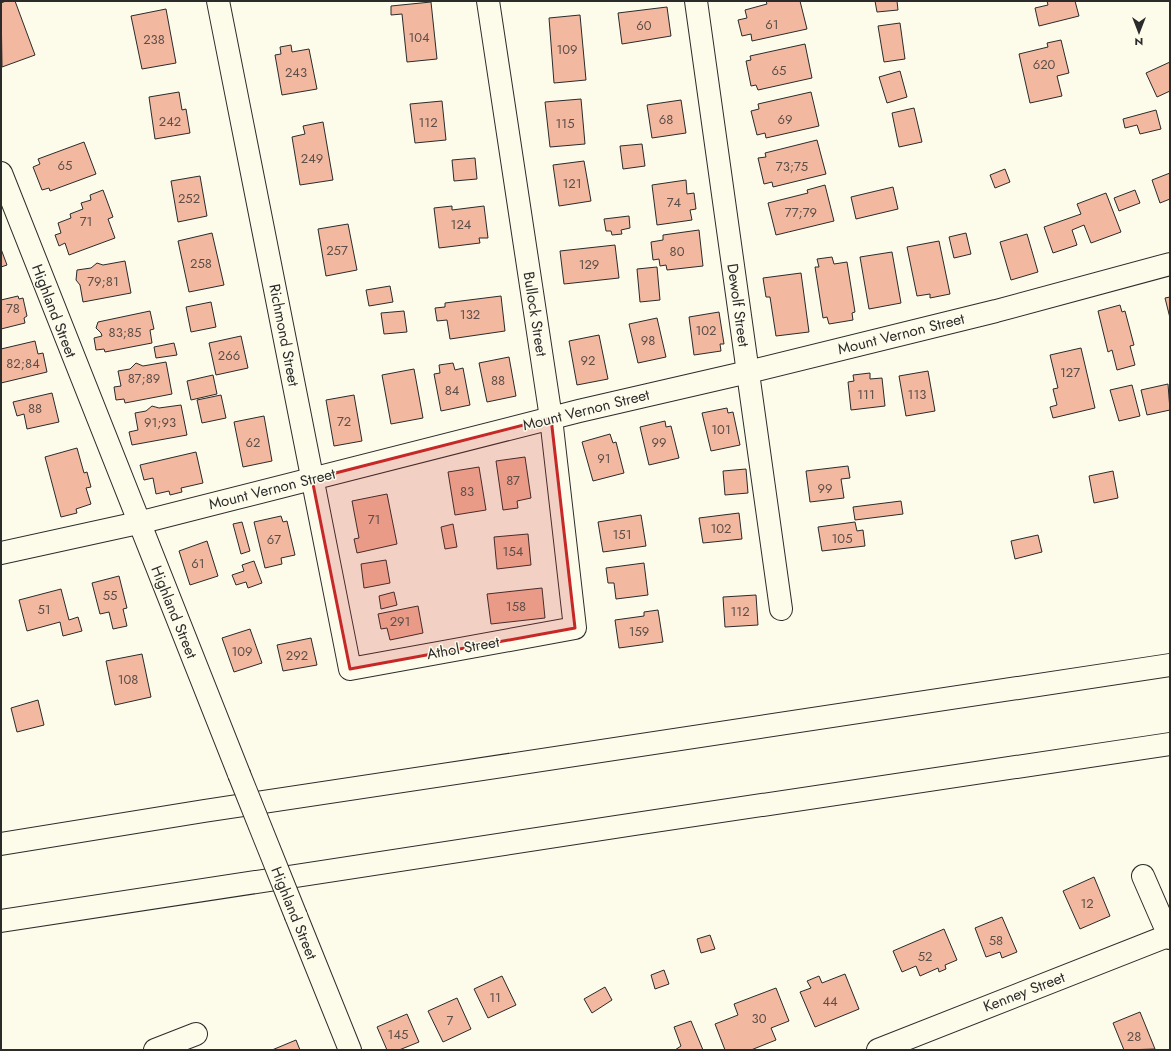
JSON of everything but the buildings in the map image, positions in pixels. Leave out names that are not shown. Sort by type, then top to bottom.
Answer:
[{"type":"main road","name":"Richmond Street","points":[[218,1],[350,669]]},
{"type":"main road","name":"Bullock Street","points":[[488,1],[551,418],[576,628]]},
{"type":"main road","name":"Dewolf Street","points":[[696,1],[781,609]]},
{"type":"main road","name":"Highland Street","points":[[1,173],[138,523],[350,1050]]},
{"type":"main road","name":"Mount Vernon Street","points":[[1,553],[138,523],[551,418],[748,372],[996,311],[1170,264]]},
{"type":"main road","name":"Athol Street","points":[[350,669],[576,628]]},
{"type":"main road","points":[[1,844],[212,809],[1170,665]]},
{"type":"main road","points":[[1,921],[1170,744]]},
{"type":"main road","points":[[1143,876],[1170,936]]},
{"type":"main road","name":"Kenney Street","points":[[878,1050],[1170,936]]},
{"type":"main road","points":[[156,1050],[196,1034]]},
{"type":"highlighted area","points":[[551,418],[575,628],[350,669],[312,479]]}]
